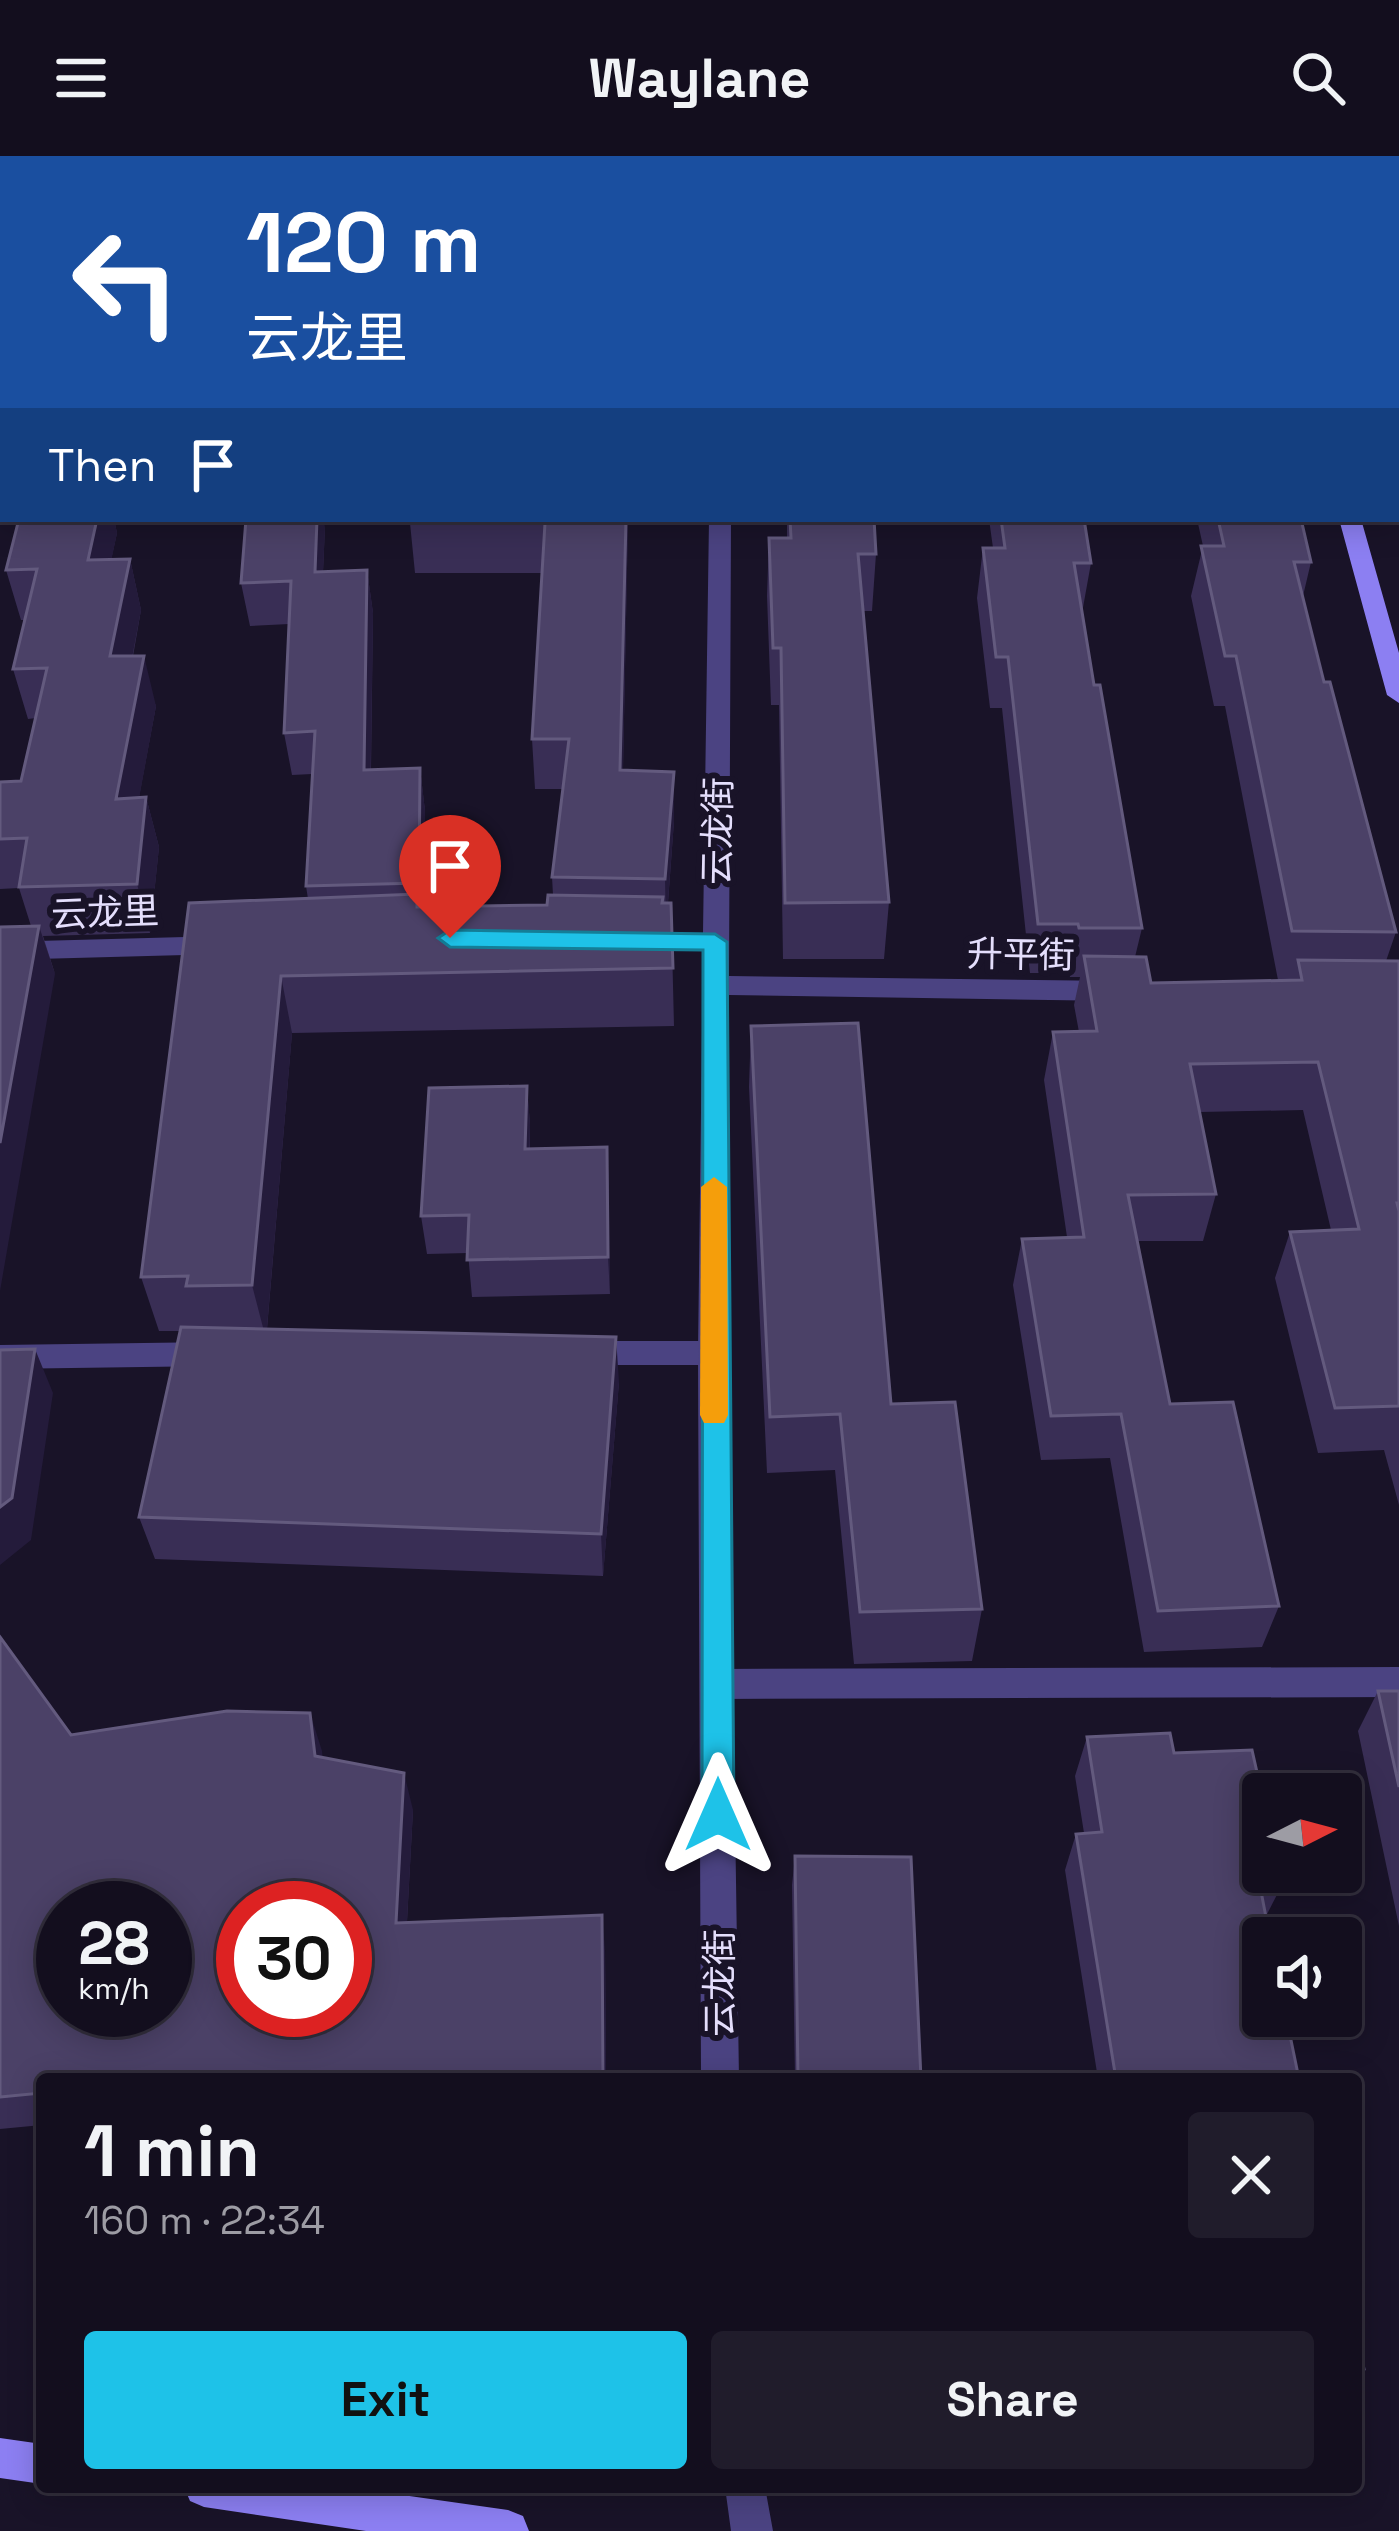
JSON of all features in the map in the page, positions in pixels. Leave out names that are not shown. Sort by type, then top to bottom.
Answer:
[{"type":"street","name":"云龙街","points":[[720,522],[713,1353],[720,2073]]},
{"type":"street","points":[[1351,522],[1399,695]]},
{"type":"street","points":[[604,940],[715,942]]},
{"type":"street","name":"云龙里","points":[[0,952],[260,944]]},
{"type":"street","name":"升平街","points":[[714,985],[1139,992]]},
{"type":"street","points":[[549,1353],[713,1353]]},
{"type":"street","points":[[0,1357],[243,1354]]},
{"type":"street","points":[[717,1684],[1399,1682]]},
{"type":"street","points":[[0,2458],[36,2463]]},
{"type":"street","points":[[245,2493],[508,2531]]},
{"type":"street","points":[[746,2493],[752,2531]]},
{"type":"building","points":[[18,522],[96,522],[88,560],[130,559],[110,656],[144,656],[116,799],[146,797],[137,884],[19,887],[27,838],[0,839],[0,782],[21,781],[47,668],[13,669],[37,569],[6,570]]},
{"type":"building","points":[[246,522],[317,522],[315,572],[367,570],[364,770],[420,768],[419,883],[306,886],[315,731],[284,733],[291,581],[241,583]]},
{"type":"building","points":[[626,522],[620,770],[674,772],[665,879],[552,877],[569,739],[532,739],[545,523],[410,523]]},
{"type":"building","points":[[790,522],[874,522],[876,554],[858,554],[889,902],[785,903],[781,648],[773,648],[769,538],[791,538]]},
{"type":"building","points":[[1001,522],[1084,522],[1091,563],[1074,563],[1142,928],[1038,924],[1008,657],[996,657],[983,548],[1005,548]]},
{"type":"building","points":[[1219,522],[1302,522],[1311,562],[1294,562],[1396,932],[1292,931],[1236,656],[1225,656],[1201,546],[1224,546]]},
{"type":"building","points":[[417,894],[417,907],[547,905],[548,895],[663,897],[662,903],[671,903],[673,968],[281,976],[252,1285],[186,1286],[188,1276],[141,1277],[189,903]]},
{"type":"building","points":[[39,926],[0,1143],[0,927]]},
{"type":"building","points":[[1084,956],[1146,957],[1151,983],[1302,980],[1298,960],[1399,961],[1399,1406],[1335,1408],[1290,1232],[1359,1229],[1318,1062],[1190,1064],[1216,1194],[1128,1195],[1170,1404],[1233,1402],[1279,1606],[1158,1611],[1121,1414],[1051,1416],[1022,1239],[1084,1237],[1053,1032],[1097,1031]]},
{"type":"building","points":[[858,1023],[891,1404],[955,1402],[982,1609],[860,1612],[840,1414],[770,1417],[751,1026]]},
{"type":"building","points":[[527,1086],[525,1149],[607,1147],[608,1257],[467,1260],[469,1215],[421,1216],[429,1088]]},
{"type":"building","points":[[181,1327],[616,1337],[601,1534],[139,1517]]},
{"type":"building","points":[[35,1349],[12,1498],[0,1507],[0,1350]]},
{"type":"building","points":[[0,1637],[71,1735],[227,1711],[310,1713],[315,1756],[404,1773],[396,1923],[602,1915],[603,2073],[36,2073],[36,2094],[0,2097]]},
{"type":"building","points":[[1378,1691],[1399,1691],[1399,1787]]},
{"type":"building","points":[[1170,1733],[1174,1753],[1252,1750],[1257,1773],[1242,1773],[1242,1893],[1261,1893],[1266,1917],[1242,1917],[1242,2037],[1290,2037],[1298,2073],[1115,2073],[1076,1834],[1102,1832],[1087,1737]]},
{"type":"building","points":[[795,1856],[911,1857],[921,2073],[798,2073]]},
{"type":"slow traffic","points":[[714,1187],[714,1415]]},
{"type":"route","points":[[450,938],[715,942],[718,1815]]}]
